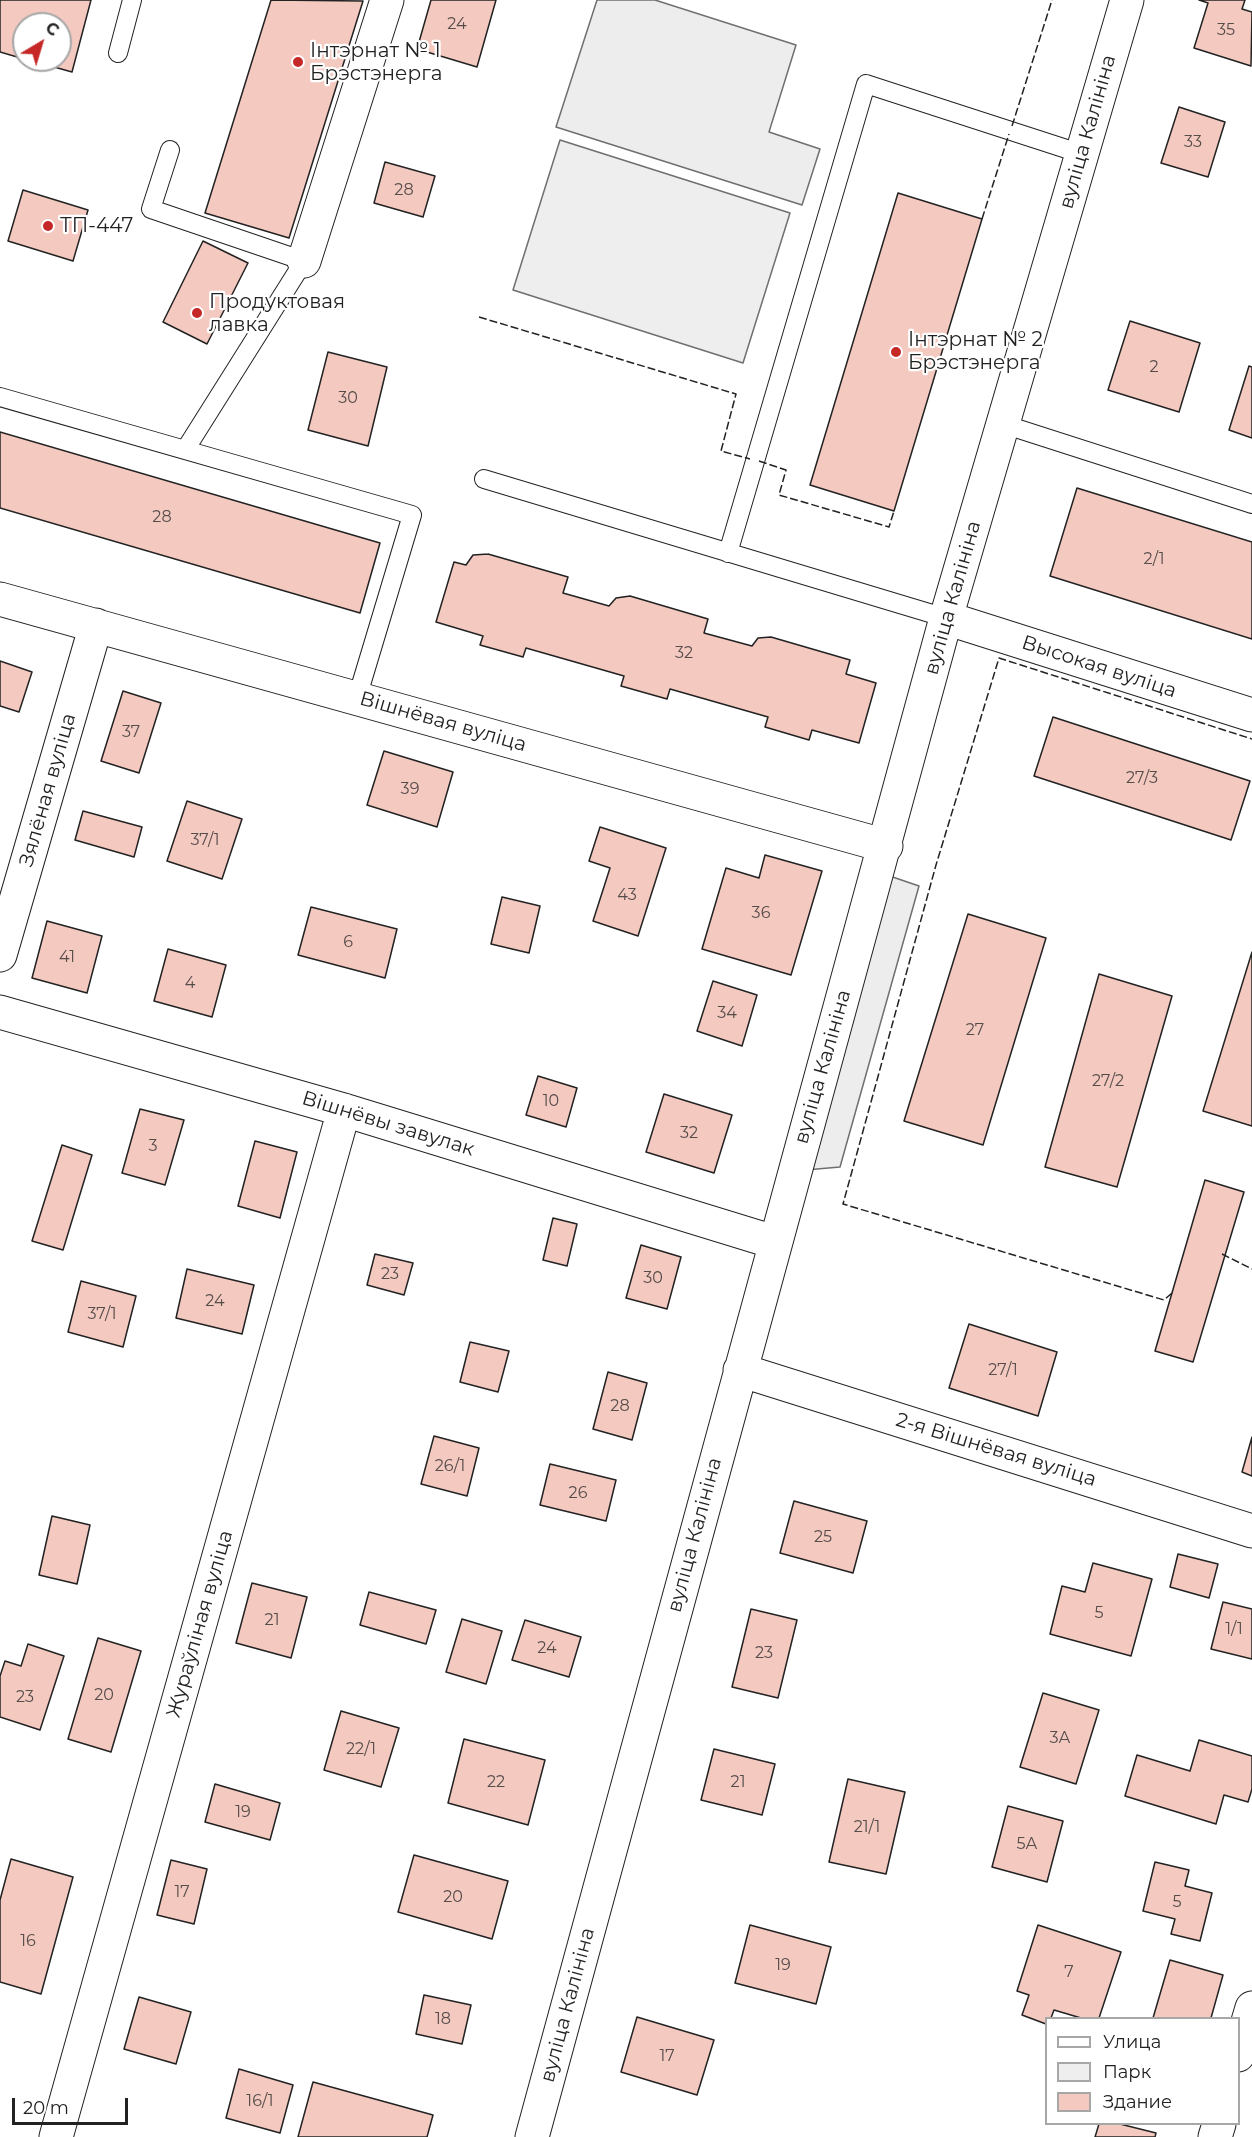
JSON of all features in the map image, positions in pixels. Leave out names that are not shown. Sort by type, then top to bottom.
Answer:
[{"type":"street","points":[[304,261],[387,0]]},
{"type":"street","name":"вуліца Калініна","points":[[532,2137],[774,1242],[886,846],[946,618],[1127,0]]},
{"type":"street","name":"Вішнёвая вуліца","points":[[0,599],[886,846]]},
{"type":"street","name":"Высокая вуліца","points":[[946,618],[1252,715]]},
{"type":"street","name":"Зялёная вуліца","points":[[0,955],[96,625]]},
{"type":"street","name":"Вішнёвы завулак","points":[[0,1012],[344,1110],[774,1242]]},
{"type":"street","name":"Жураўліная вуліца","points":[[56,2137],[344,1110]]},
{"type":"street","name":"2-я Вішнёвая вуліца","points":[[740,1370],[1252,1531]]},
{"type":"street","points":[[1240,2051],[1252,2008]]},
{"type":"lane","points":[[118,53],[132,0]]},
{"type":"lane","points":[[728,553],[866,84],[1082,154]]},
{"type":"lane","points":[[170,150],[152,209],[304,261],[185,450]]},
{"type":"lane","points":[[0,397],[412,514],[357,698]]},
{"type":"lane","points":[[1003,424],[1252,504]]},
{"type":"lane","points":[[484,479],[946,618]]},
{"type":"green space","points":[[560,140],[790,213],[743,363],[513,290]]},
{"type":"shaded area","points":[[597,0],[655,0],[796,45],[769,132],[820,149],[802,205],[556,127]]},
{"type":"shaded area","points":[[878,872],[919,886],[840,1167],[794,1171]]},
{"type":"building","points":[[0,0],[91,0],[72,72],[72,12],[12,12],[12,56],[0,52]]},
{"type":"building","name":"Інтэрнат № 1 Брэстэнерга","points":[[271,0],[363,1],[289,238],[205,213]]},
{"type":"building","points":[[431,0],[496,0],[477,67],[417,49]]},
{"type":"building","points":[[1199,0],[1245,0],[1242,9],[1252,12],[1251,66],[1194,48],[1208,3]]},
{"type":"building","points":[[1179,107],[1225,122],[1208,177],[1161,163]]},
{"type":"building","points":[[385,162],[435,176],[423,217],[374,203]]},
{"type":"building","name":"ТП-447","points":[[23,190],[88,210],[73,261],[8,241]]},
{"type":"building","name":"Інтэрнат № 2 Брэстэнерга","points":[[898,193],[982,219],[894,511],[810,485]]},
{"type":"building","points":[[203,241],[248,263],[207,344],[163,322]]},
{"type":"building","points":[[1130,321],[1200,343],[1179,412],[1108,390]]},
{"type":"building","points":[[328,352],[387,367],[368,446],[308,430]]},
{"type":"building","points":[[1249,366],[1252,367],[1252,438],[1229,430]]},
{"type":"building","points":[[0,432],[380,543],[360,613],[0,508]]},
{"type":"building","points":[[1077,488],[1252,542],[1252,639],[1050,576]]},
{"type":"building","points":[[488,554],[568,577],[563,593],[609,606],[616,598],[630,596],[708,619],[704,633],[752,646],[758,638],[771,637],[850,660],[846,674],[876,683],[859,743],[812,730],[809,740],[765,727],[768,717],[670,689],[667,699],[621,686],[624,676],[526,648],[523,657],[480,645],[483,636],[436,622],[454,562],[466,565],[473,555]]},
{"type":"building","points":[[0,661],[32,672],[19,712],[0,706]]},
{"type":"building","points":[[123,691],[161,703],[139,773],[101,761]]},
{"type":"building","points":[[1053,717],[1250,781],[1231,840],[1034,776]]},
{"type":"building","points":[[384,751],[453,772],[437,827],[367,805]]},
{"type":"building","points":[[187,801],[242,819],[222,879],[167,861]]},
{"type":"building","points":[[83,811],[142,827],[134,857],[75,840]]},
{"type":"building","points":[[600,827],[666,848],[638,936],[593,921],[610,868],[589,861]]},
{"type":"building","points":[[765,855],[822,871],[791,975],[702,949],[726,868],[759,878]]},
{"type":"building","points":[[502,897],[540,906],[529,953],[491,944]]},
{"type":"building","points":[[311,907],[397,929],[385,978],[298,955]]},
{"type":"building","points":[[968,914],[1046,938],[983,1145],[904,1121]]},
{"type":"building","points":[[47,921],[102,936],[87,993],[32,978]]},
{"type":"building","points":[[168,949],[226,965],[212,1017],[154,1001]]},
{"type":"building","points":[[1252,952],[1252,1126],[1203,1111]]},
{"type":"building","points":[[1099,974],[1172,996],[1117,1187],[1045,1167]]},
{"type":"building","points":[[713,981],[757,995],[742,1046],[697,1031]]},
{"type":"building","points":[[538,1076],[577,1088],[566,1127],[526,1115]]},
{"type":"building","points":[[664,1094],[732,1115],[714,1173],[646,1152]]},
{"type":"building","points":[[140,1109],[184,1120],[165,1185],[122,1173]]},
{"type":"building","points":[[255,1141],[297,1152],[280,1218],[238,1206]]},
{"type":"building","points":[[62,1145],[92,1155],[63,1250],[32,1241]]},
{"type":"building","points":[[1205,1180],[1244,1192],[1193,1362],[1155,1351]]},
{"type":"building","points":[[553,1218],[577,1224],[567,1266],[543,1260]]},
{"type":"building","points":[[641,1245],[681,1257],[667,1309],[626,1298]]},
{"type":"building","points":[[375,1254],[413,1263],[404,1295],[367,1285]]},
{"type":"building","points":[[187,1269],[254,1285],[242,1334],[176,1318]]},
{"type":"building","points":[[81,1281],[136,1296],[123,1347],[68,1332]]},
{"type":"building","points":[[969,1324],[1057,1352],[1038,1416],[949,1388]]},
{"type":"building","points":[[470,1342],[509,1351],[498,1392],[460,1382]]},
{"type":"building","points":[[608,1372],[647,1383],[632,1440],[593,1429]]},
{"type":"building","points":[[434,1436],[479,1448],[467,1496],[421,1484]]},
{"type":"building","points":[[1252,1437],[1252,1476],[1242,1472]]},
{"type":"building","points":[[550,1464],[616,1480],[606,1521],[540,1505]]},
{"type":"building","points":[[794,1501],[867,1521],[853,1573],[780,1553]]},
{"type":"building","points":[[52,1516],[90,1525],[77,1584],[39,1575]]},
{"type":"building","points":[[1178,1554],[1218,1564],[1209,1598],[1170,1587]]},
{"type":"building","points":[[1093,1563],[1152,1579],[1131,1656],[1050,1634],[1062,1586],[1085,1592]]},
{"type":"building","points":[[252,1583],[307,1597],[291,1658],[236,1643]]},
{"type":"building","points":[[369,1592],[436,1610],[426,1644],[360,1625]]},
{"type":"building","points":[[1223,1602],[1252,1609],[1252,1659],[1211,1649]]},
{"type":"building","points":[[751,1609],[797,1620],[778,1698],[732,1687]]},
{"type":"building","points":[[462,1619],[502,1631],[486,1684],[446,1672]]},
{"type":"building","points":[[525,1620],[581,1637],[569,1677],[512,1660]]},
{"type":"building","points":[[98,1638],[141,1651],[111,1752],[68,1739]]},
{"type":"building","points":[[28,1644],[64,1656],[40,1730],[0,1717],[0,1676],[5,1661],[21,1666]]},
{"type":"building","points":[[1043,1693],[1099,1710],[1076,1784],[1020,1767]]},
{"type":"building","points":[[341,1711],[399,1728],[381,1787],[324,1770]]},
{"type":"building","points":[[464,1739],[545,1760],[528,1825],[448,1803]]},
{"type":"building","points":[[1199,1740],[1252,1756],[1252,1789],[1248,1802],[1224,1795],[1216,1824],[1125,1796],[1137,1755],[1190,1771]]},
{"type":"building","points":[[714,1749],[775,1764],[762,1815],[701,1800]]},
{"type":"building","points":[[848,1779],[905,1792],[886,1874],[829,1862]]},
{"type":"building","points":[[215,1784],[280,1803],[270,1840],[205,1822]]},
{"type":"building","points":[[1008,1806],[1063,1821],[1047,1882],[992,1867]]},
{"type":"building","points":[[414,1855],[508,1881],[492,1939],[398,1912]]},
{"type":"building","points":[[11,1859],[73,1877],[41,1994],[0,1982],[0,1900]]},
{"type":"building","points":[[171,1860],[207,1869],[194,1924],[157,1915]]},
{"type":"building","points":[[1155,1862],[1189,1870],[1185,1886],[1212,1893],[1200,1941],[1171,1934],[1175,1919],[1143,1911]]},
{"type":"building","points":[[750,1925],[831,1947],[816,2004],[735,1983]]},
{"type":"building","points":[[1038,1925],[1121,1952],[1099,2017],[1078,2017],[1054,2010],[1051,2017],[1045,2017],[1045,2024],[1022,2015],[1029,1995],[1017,1991]]},
{"type":"building","points":[[1170,1960],[1223,1975],[1211,2017],[1153,2017]]},
{"type":"building","points":[[424,1995],[471,2005],[462,2044],[416,2034]]},
{"type":"building","points":[[139,1997],[191,2012],[176,2064],[124,2049]]},
{"type":"building","points":[[637,2017],[714,2040],[697,2095],[621,2072]]},
{"type":"building","points":[[239,2069],[293,2085],[280,2133],[226,2118]]},
{"type":"building","points":[[313,2082],[433,2115],[427,2137],[298,2137]]},
{"type":"building","points":[[1099,2125],[1124,2125],[1156,2133],[1155,2137],[1095,2137]]},
{"type":"fence","points":[[1012,126],[1052,0]]},
{"type":"fence","points":[[982,219],[1009,134]]},
{"type":"fence","points":[[479,317],[736,394],[721,451],[750,459]]},
{"type":"fence","points":[[759,461],[786,470],[779,495],[889,527],[894,511]]},
{"type":"fence","points":[[1172,1293],[1164,1300],[843,1204],[936,865],[999,658],[1252,739]]},
{"type":"fence","points":[[1222,1254],[1252,1269]]},
{"type":"place","name":"Інтэрнат № 1 Брэстэнерга","points":[[298,62]]},
{"type":"place","name":"ТП-447","points":[[48,226]]},
{"type":"place","name":"Продуктовая лавка","points":[[197,313]]},
{"type":"place","name":"Інтэрнат № 2 Брэстэнерга","points":[[896,352]]}]
